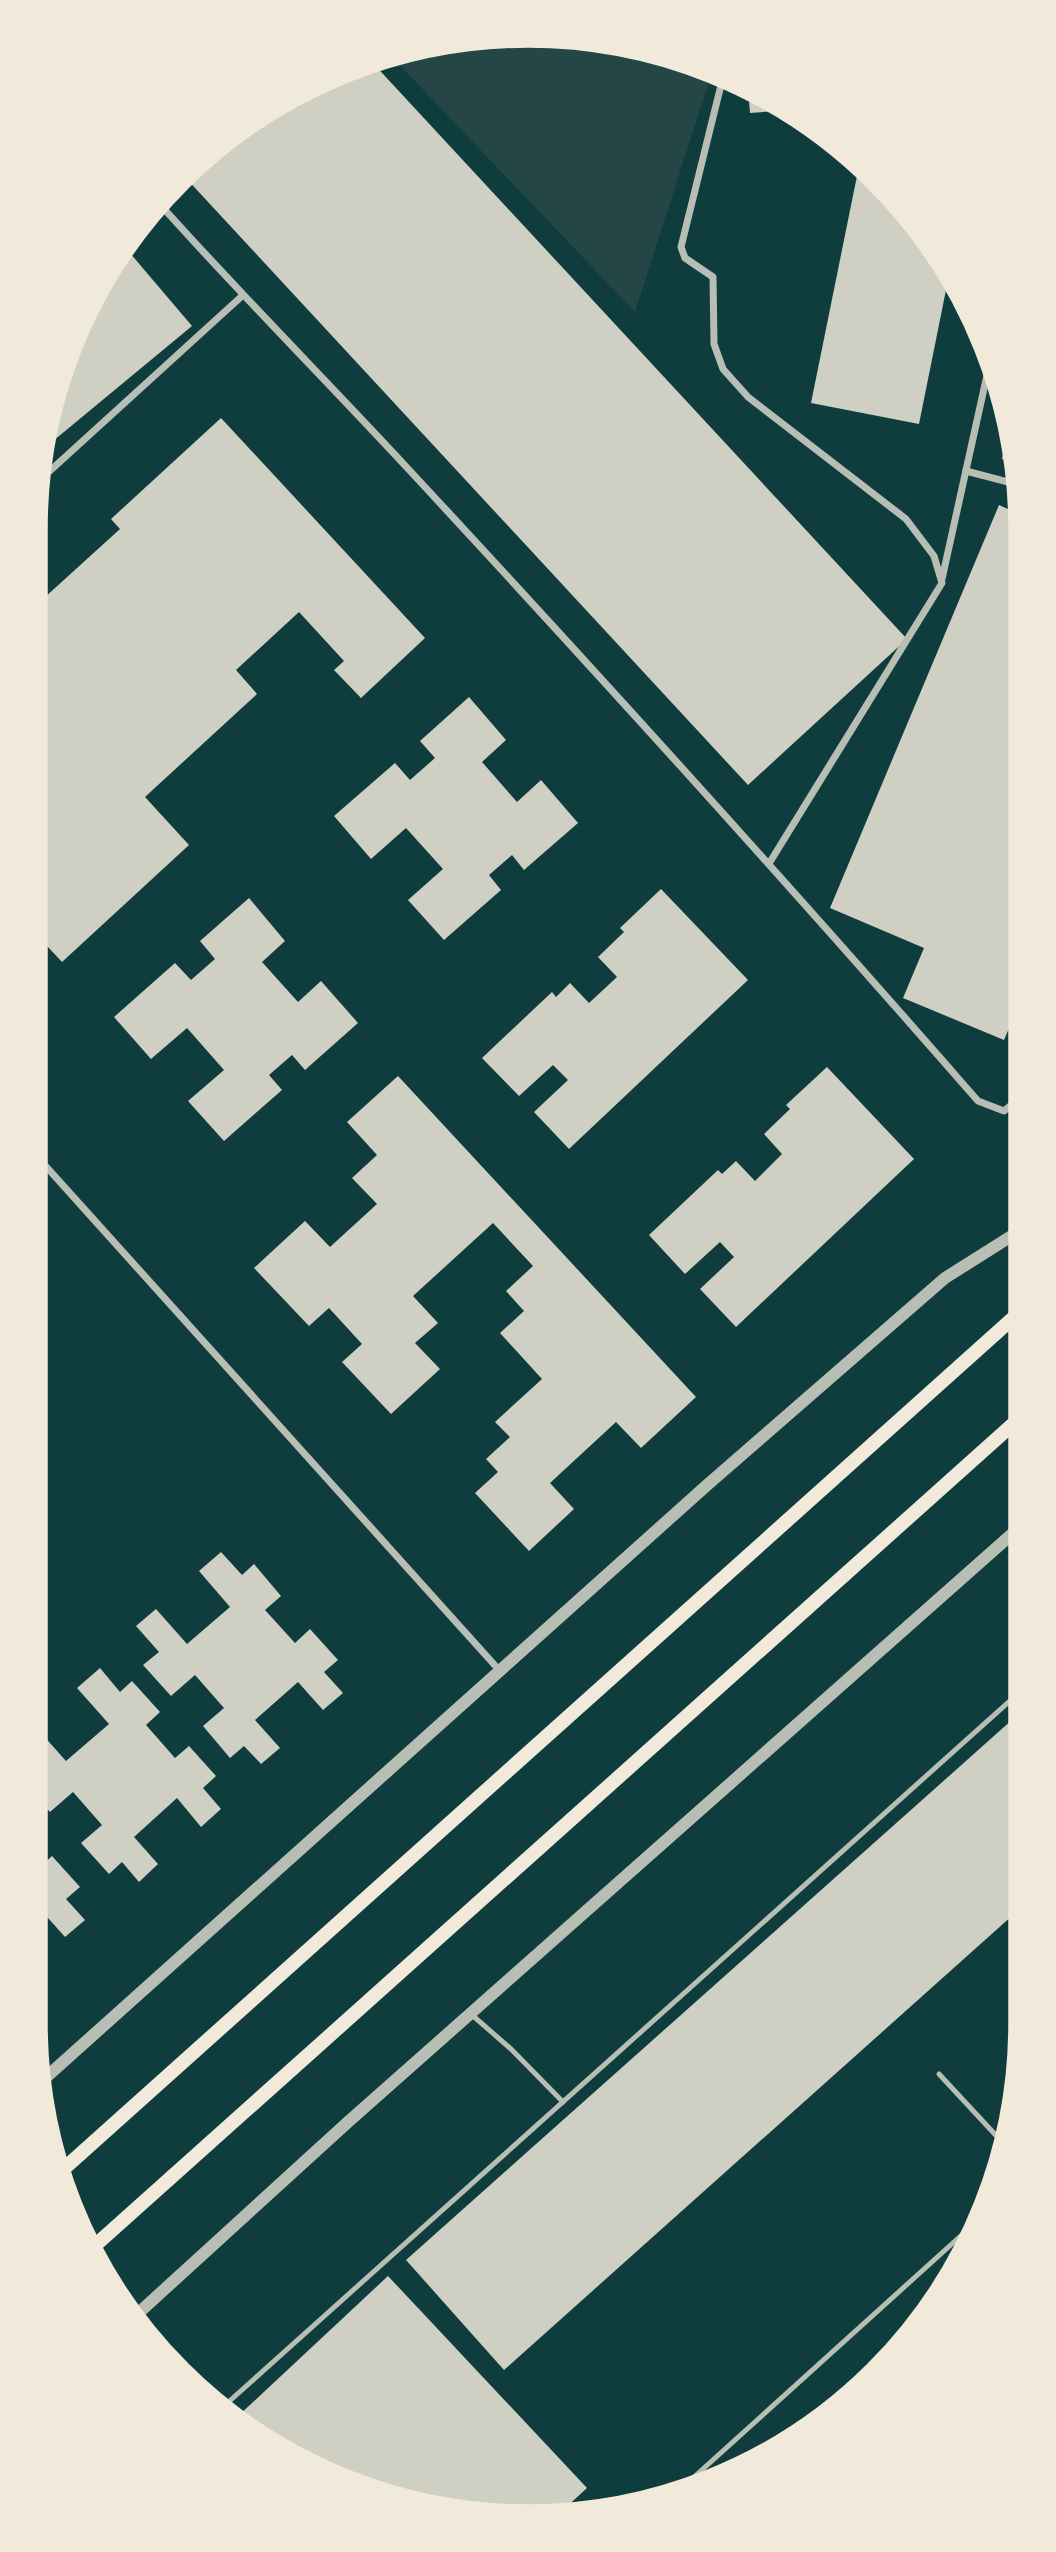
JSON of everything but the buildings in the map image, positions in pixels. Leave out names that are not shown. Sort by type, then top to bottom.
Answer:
[{"type":"main road","points":[[67,2166],[1010,1321]]},
{"type":"main road","points":[[98,2243],[1010,1427]]},
{"type":"street","points":[[721,86],[681,247],[685,258],[713,276],[714,344],[723,369],[748,397],[906,519],[934,556],[942,583]]},
{"type":"street","points":[[165,210],[770,862],[978,1101],[1004,1111],[1010,1109]]},
{"type":"street","points":[[49,471],[242,296]]},
{"type":"street","points":[[770,862],[942,583],[986,378]]},
{"type":"street","points":[[966,471],[1008,482]]},
{"type":"street","points":[[46,1166],[500,1671]]},
{"type":"street","points":[[49,2075],[945,1278],[1010,1237]]},
{"type":"street","points":[[140,2311],[470,2014],[1010,1536]]},
{"type":"lane","points":[[228,2402],[1010,1701]]},
{"type":"lane","points":[[470,2014],[511,2049],[563,2102]]},
{"type":"lane","points":[[939,2074],[997,2136]]},
{"type":"lane","points":[[694,2477],[962,2235]]},
{"type":"shaded area","points":[[560,47],[622,55],[709,81],[635,312],[398,63],[465,50]]}]
